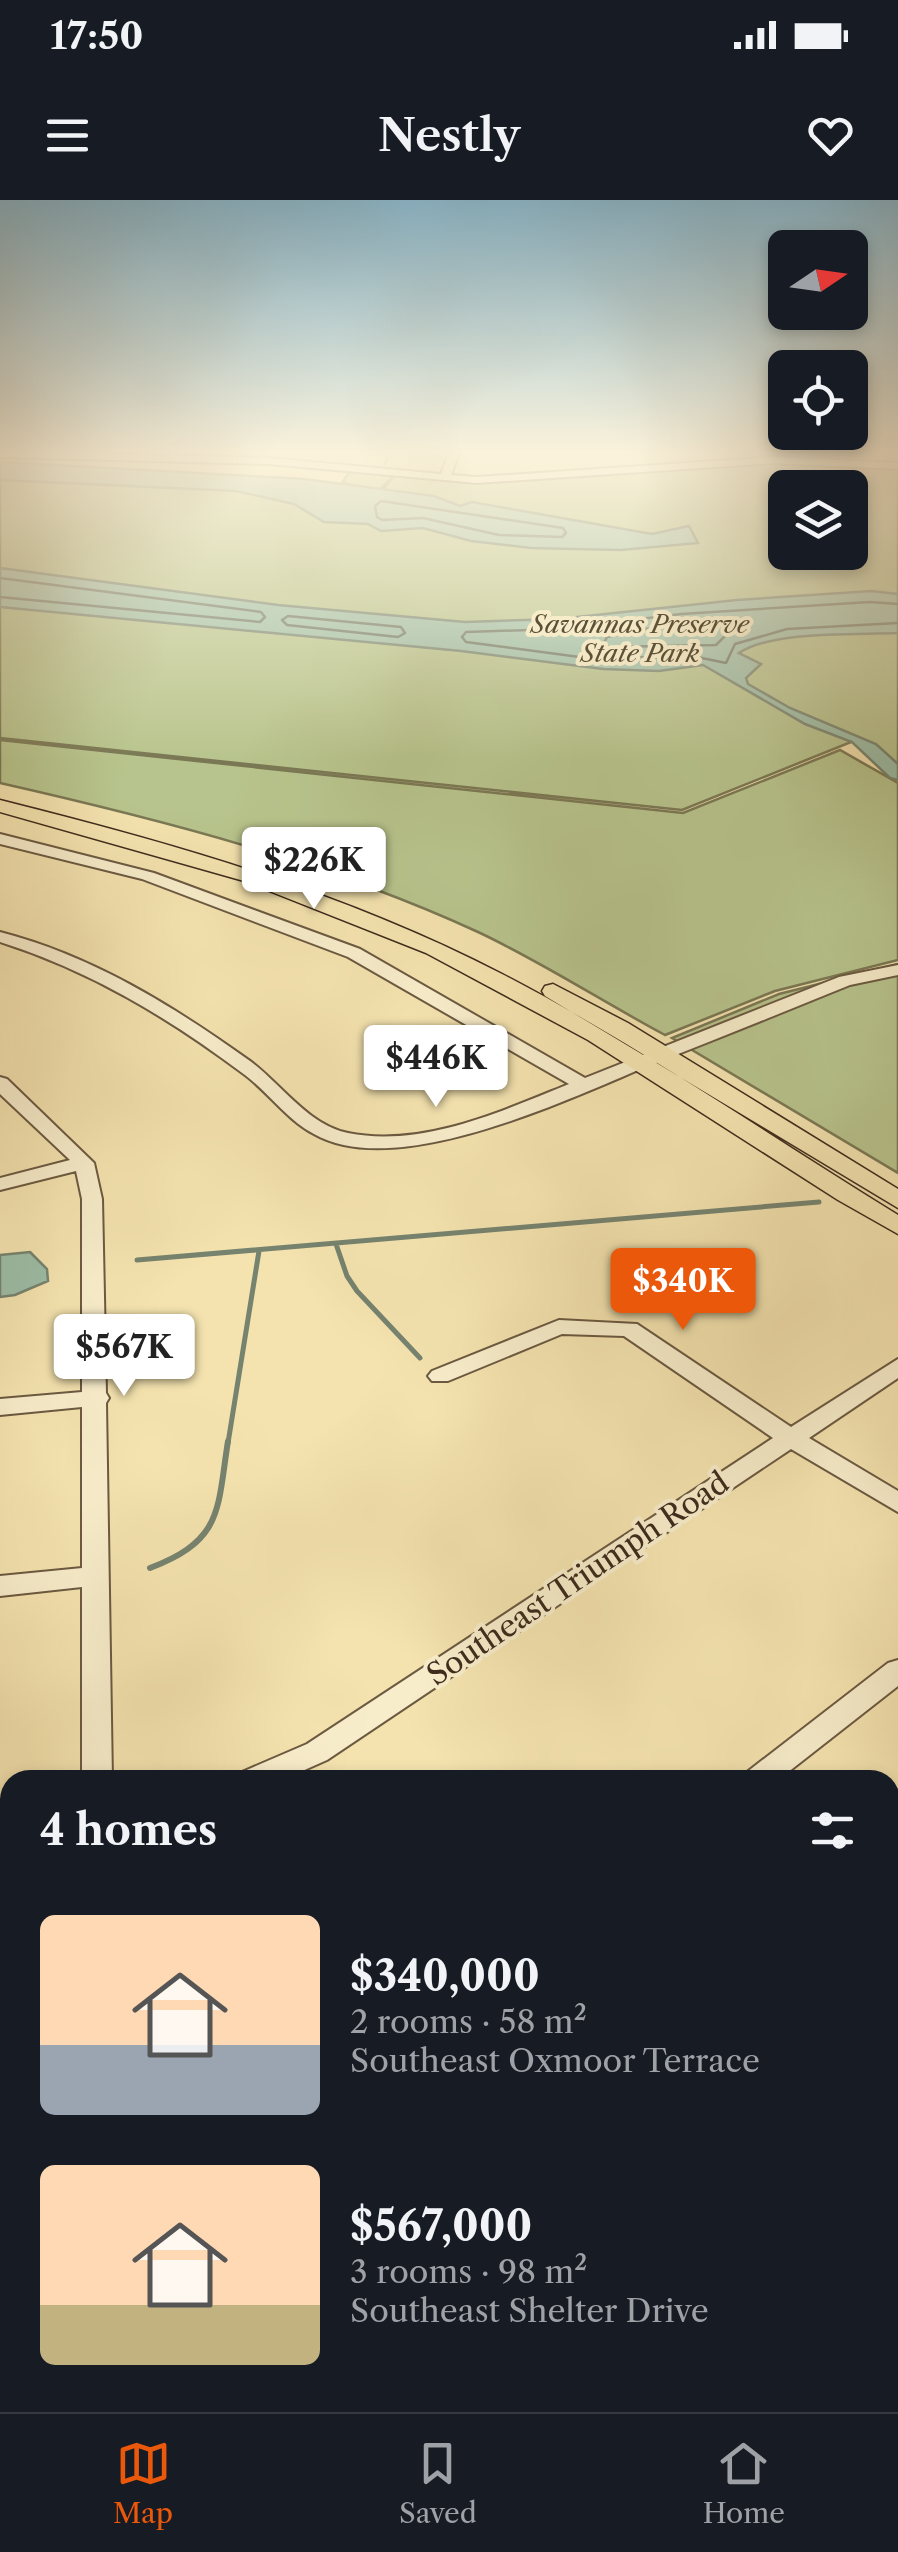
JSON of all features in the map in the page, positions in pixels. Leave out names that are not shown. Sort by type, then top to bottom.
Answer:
[{"type":"main road","points":[[0,793],[146,829],[271,867],[378,907],[501,963],[664,1055],[898,1200]]},
{"type":"main road","points":[[0,806],[152,845],[260,879],[367,920],[492,977],[642,1064],[898,1226]]},
{"type":"street","points":[[0,838],[148,876],[354,954],[586,1086]]},
{"type":"street","points":[[0,937],[57,953],[129,986],[265,1082],[328,1134],[364,1142],[452,1132],[586,1086],[845,981],[898,970]]},
{"type":"street","points":[[0,1083],[84,1163],[92,1200],[97,1398],[97,1770]]},
{"type":"street","points":[[0,1184],[84,1163]]},
{"type":"street","points":[[440,1376],[560,1326],[629,1329],[789,1437],[898,1503]]},
{"type":"street","name":"Southeast Triumph Road","points":[[276,1770],[318,1752],[898,1367]]},
{"type":"street","points":[[0,1407],[97,1398]]},
{"type":"street","points":[[0,1586],[97,1576]]},
{"type":"street","points":[[770,1770],[898,1672]]},
{"type":"green space","name":"Savannas Preserve State Park","points":[[0,553],[768,553],[768,570],[868,570],[868,553],[898,553],[898,770],[856,740],[682,810],[0,738]]},
{"type":"green space","points":[[0,740],[683,813],[840,750],[898,783],[898,960],[775,991],[665,1035],[478,932],[362,884],[183,828],[0,783]]},
{"type":"green space","points":[[898,964],[898,1173],[672,1038],[779,994]]},
{"type":"water","points":[[0,568],[278,605],[465,622],[558,619],[871,591],[898,594],[898,633],[794,637],[739,653],[761,664],[746,678],[748,684],[790,708],[876,744],[898,764],[898,780],[890,778],[852,742],[805,724],[703,665],[659,671],[603,669],[461,651],[0,607]]},
{"type":"water","points":[[30,1252],[47,1269],[48,1281],[0,1297],[0,1255]]},
{"type":"waterway","points":[[137,1260],[819,1202]]},
{"type":"waterway","points":[[336,1244],[347,1276],[357,1291],[420,1358]]},
{"type":"waterway","points":[[228,1443],[259,1251]]},
{"type":"waterway","points":[[150,1568],[174,1557],[204,1534],[218,1505],[228,1441]]}]
